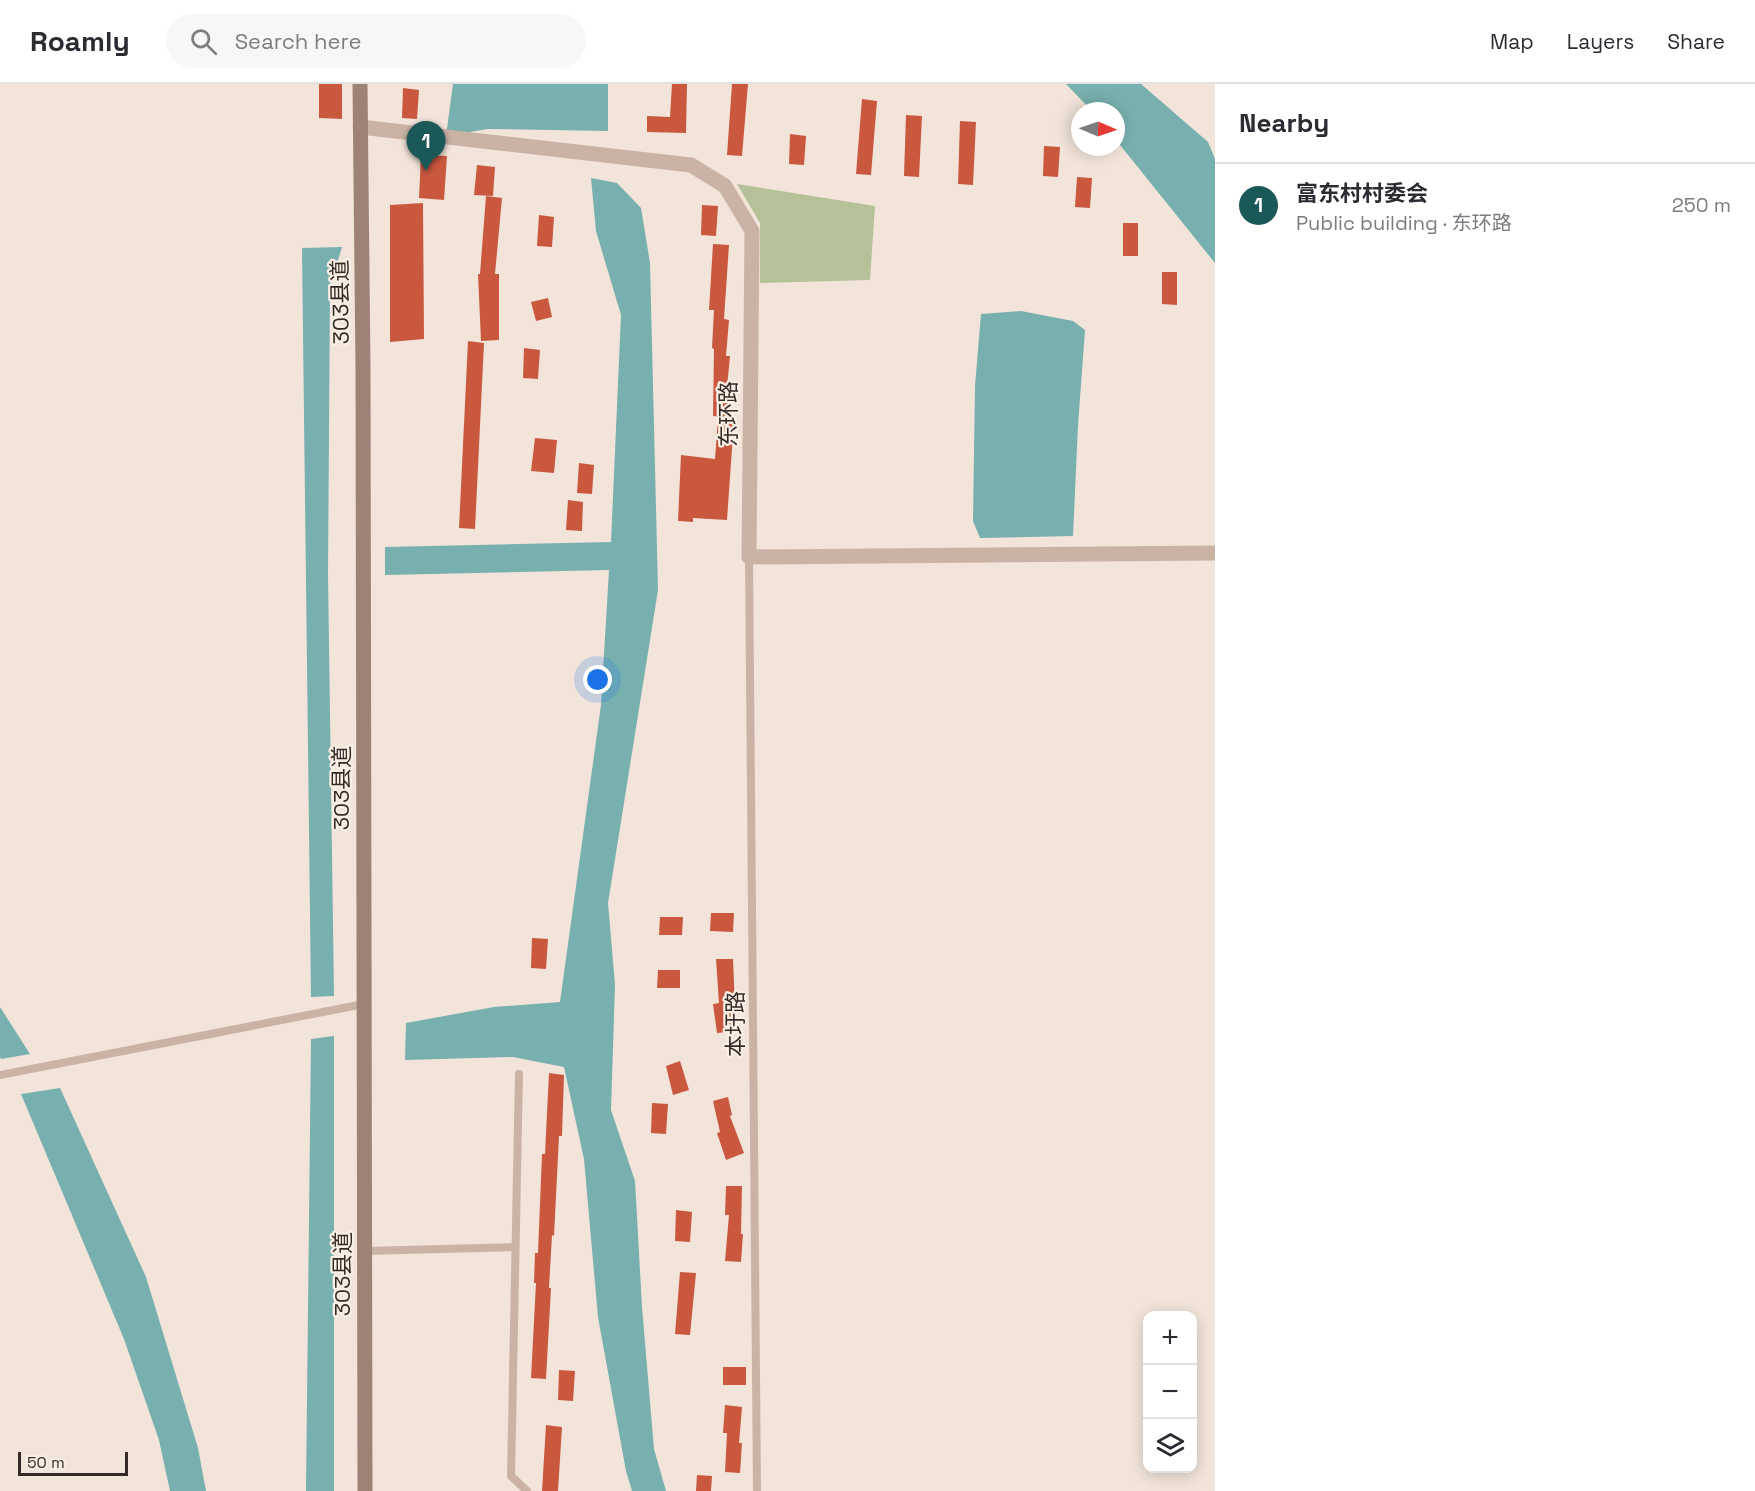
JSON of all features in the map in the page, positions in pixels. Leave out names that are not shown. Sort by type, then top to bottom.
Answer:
[{"type":"main road","name":"303县道","points":[[360,84],[364,1491]]},
{"type":"street","name":"东环路","points":[[360,127],[691,165],[725,186],[752,231],[750,556]]},
{"type":"street","points":[[750,556],[1215,553]]},
{"type":"lane","name":"本圩路","points":[[750,556],[757,1491]]},
{"type":"lane","points":[[0,1076],[364,1004]]},
{"type":"lane","points":[[519,1074],[511,1476],[527,1491]]},
{"type":"lane","points":[[364,1251],[515,1247]]},
{"type":"green space","points":[[737,184],[875,206],[870,280],[760,283],[760,223]]},
{"type":"water","points":[[453,84],[608,84],[608,131],[488,129],[446,136]]},
{"type":"water","points":[[1066,84],[1141,84],[1208,142],[1215,159],[1215,263],[1125,151],[1125,102],[1083,102]]},
{"type":"water","points":[[591,178],[617,183],[641,208],[650,263],[658,590],[608,903],[615,985],[611,1110],[635,1181],[642,1307],[654,1449],[666,1491],[632,1491],[626,1471],[598,1317],[584,1159],[564,1067],[513,1057],[405,1060],[406,1023],[494,1007],[560,1002],[601,705],[609,570],[385,575],[385,547],[611,542],[621,315],[596,231]]},
{"type":"water","points":[[342,247],[330,286],[328,574],[334,996],[311,997],[302,248]]},
{"type":"water","points":[[1021,311],[1073,321],[1085,330],[1073,536],[980,538],[973,521],[975,386],[981,314]]},
{"type":"water","points":[[0,1007],[30,1054],[1,1059]]},
{"type":"water","points":[[334,1036],[334,1491],[306,1491],[311,1039]]},
{"type":"water","points":[[60,1088],[146,1277],[198,1448],[206,1491],[170,1491],[159,1440],[124,1339],[21,1094]]},
{"type":"building","points":[[319,84],[342,84],[342,119],[319,118]]},
{"type":"building","points":[[672,84],[687,84],[686,133],[647,132],[647,116],[670,117]]},
{"type":"building","points":[[732,84],[748,84],[742,156],[727,155]]},
{"type":"building","points":[[403,88],[419,90],[417,119],[402,118]]},
{"type":"building","points":[[862,99],[877,101],[871,175],[856,174]]},
{"type":"building","points":[[906,115],[922,116],[919,177],[904,176]]},
{"type":"building","points":[[960,121],[976,122],[973,185],[958,184]]},
{"type":"building","points":[[790,134],[806,136],[804,165],[789,164]]},
{"type":"building","points":[[1044,146],[1060,147],[1058,177],[1043,176]]},
{"type":"building","points":[[421,155],[447,156],[444,200],[419,198]]},
{"type":"building","points":[[477,165],[495,167],[493,196],[474,195]]},
{"type":"building","points":[[1077,177],[1092,178],[1090,208],[1075,207]]},
{"type":"building","points":[[486,196],[502,198],[495,274],[499,274],[499,340],[481,341],[478,274],[480,274]]},
{"type":"building","points":[[423,203],[424,339],[390,342],[390,205]]},
{"type":"building","points":[[702,205],[718,206],[716,236],[701,235]]},
{"type":"building","points":[[539,215],[554,217],[552,247],[537,246]]},
{"type":"building","points":[[1123,223],[1138,223],[1138,256],[1123,256]]},
{"type":"building","points":[[713,244],[729,245],[724,319],[729,320],[726,356],[730,356],[727,388],[730,388],[728,418],[713,416],[714,310],[709,310]]},
{"type":"building","points":[[1162,272],[1177,272],[1177,305],[1162,304]]},
{"type":"building","points":[[548,298],[552,317],[536,321],[531,302]]},
{"type":"building","points":[[468,341],[484,343],[475,529],[459,528]]},
{"type":"building","points":[[524,348],[540,350],[538,379],[523,378]]},
{"type":"building","points":[[718,418],[734,420],[727,520],[693,518],[693,522],[678,521],[681,455],[715,459]]},
{"type":"building","points":[[535,438],[557,440],[554,473],[531,471]]},
{"type":"building","points":[[579,463],[594,465],[592,494],[577,493]]},
{"type":"building","points":[[568,500],[583,502],[582,531],[566,530]]},
{"type":"building","points":[[711,913],[734,913],[733,932],[710,931]]},
{"type":"building","points":[[660,917],[683,917],[682,935],[659,935]]},
{"type":"building","points":[[532,938],[548,939],[546,969],[531,968]]},
{"type":"building","points":[[716,959],[733,959],[736,1031],[717,1033],[713,1004],[719,1003]]},
{"type":"building","points":[[658,970],[680,970],[680,988],[657,988]]},
{"type":"building","points":[[680,1061],[689,1090],[673,1095],[666,1066]]},
{"type":"building","points":[[549,1073],[564,1075],[562,1136],[559,1136],[554,1236],[552,1235],[546,1379],[531,1378],[536,1283],[534,1283],[535,1253],[538,1253],[542,1154],[545,1154]]},
{"type":"building","points":[[728,1097],[732,1115],[730,1116],[744,1153],[726,1160],[717,1133],[720,1132],[713,1101]]},
{"type":"building","points":[[652,1103],[668,1104],[666,1134],[651,1133]]},
{"type":"building","points":[[726,1186],[742,1186],[741,1262],[725,1261],[729,1215],[725,1215]]},
{"type":"building","points":[[676,1210],[692,1212],[690,1242],[675,1241]]},
{"type":"building","points":[[680,1272],[696,1273],[690,1335],[675,1334]]},
{"type":"building","points":[[723,1367],[746,1367],[746,1385],[723,1385]]},
{"type":"building","points":[[559,1370],[575,1371],[573,1401],[558,1400]]},
{"type":"building","points":[[725,1405],[742,1407],[739,1443],[742,1443],[740,1473],[725,1472],[727,1433],[723,1433]]},
{"type":"building","points":[[546,1425],[562,1427],[558,1491],[542,1491]]},
{"type":"building","points":[[697,1475],[712,1476],[711,1491],[696,1491]]},
{"type":"place","name":"富东村村委会","points":[[426,171]]}]
